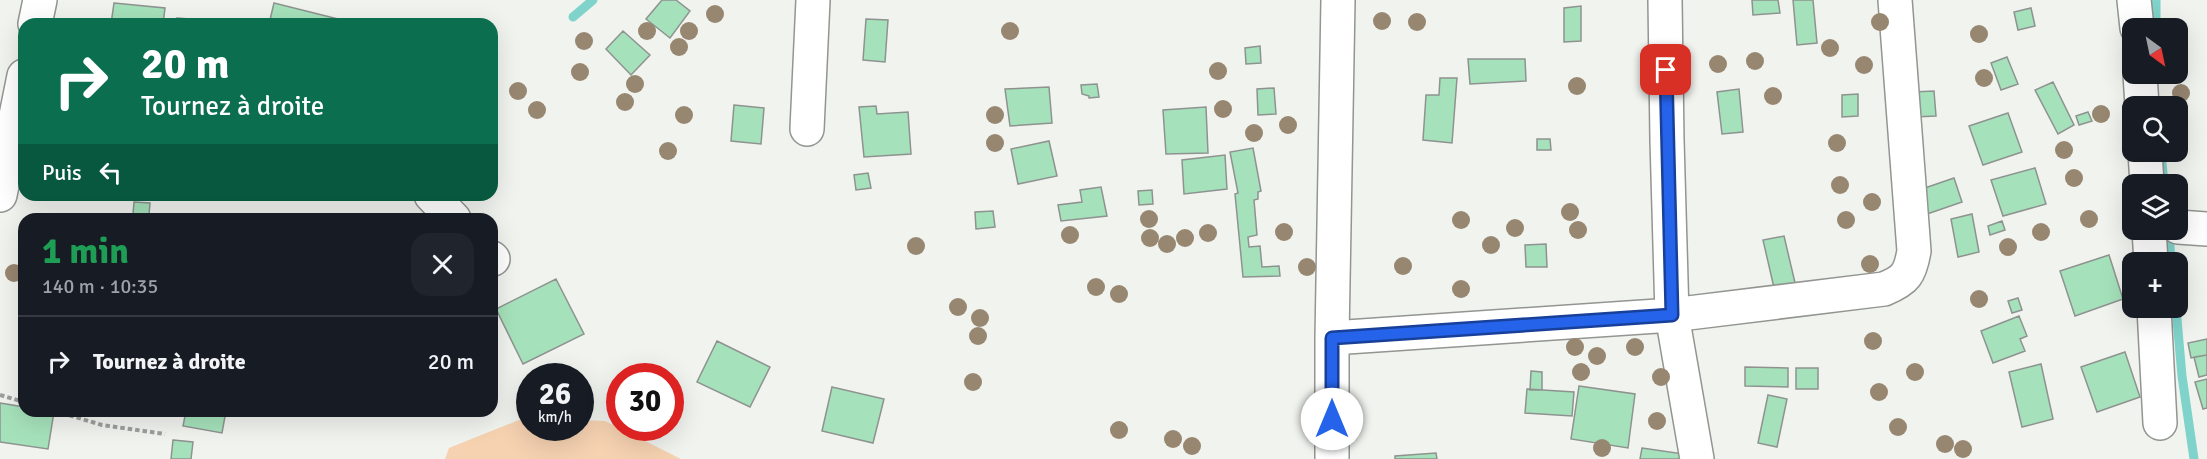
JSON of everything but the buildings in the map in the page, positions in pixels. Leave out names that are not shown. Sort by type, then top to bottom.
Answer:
[{"type":"street","points":[[36,18],[40,0]]},
{"type":"street","points":[[807,129],[813,0]]},
{"type":"street","points":[[1332,459],[1338,0]]},
{"type":"street","points":[[1665,0],[1666,140],[1672,315],[1696,459]]},
{"type":"street","points":[[1332,338],[1672,315],[1884,289],[1899,283],[1911,270],[1914,251],[1895,0]]},
{"type":"street","points":[[2134,0],[2136,18]]},
{"type":"street","points":[[0,195],[18,113]]},
{"type":"street","points":[[437,201],[448,213]]},
{"type":"street","points":[[2188,228],[2207,229]]},
{"type":"street","points":[[2155,318],[2160,423]]},
{"type":"path","points":[[0,395],[18,400]]},
{"type":"path","points":[[75,417],[102,425],[165,434]]},
{"type":"shaded area","points":[[516,421],[516,441],[594,441],[594,421],[605,421],[606,441],[645,441],[681,459],[445,459],[449,448]]},
{"type":"waterway","points":[[573,17],[593,0]]},
{"type":"waterway","points":[[2156,0],[2156,18]]},
{"type":"waterway","points":[[2162,162],[2163,174]]},
{"type":"waterway","points":[[2170,240],[2170,252]]},
{"type":"waterway","points":[[2177,318],[2182,376],[2194,459]]},
{"type":"route","points":[[1332,419],[1332,338],[1672,315],[1666,70]]}]
